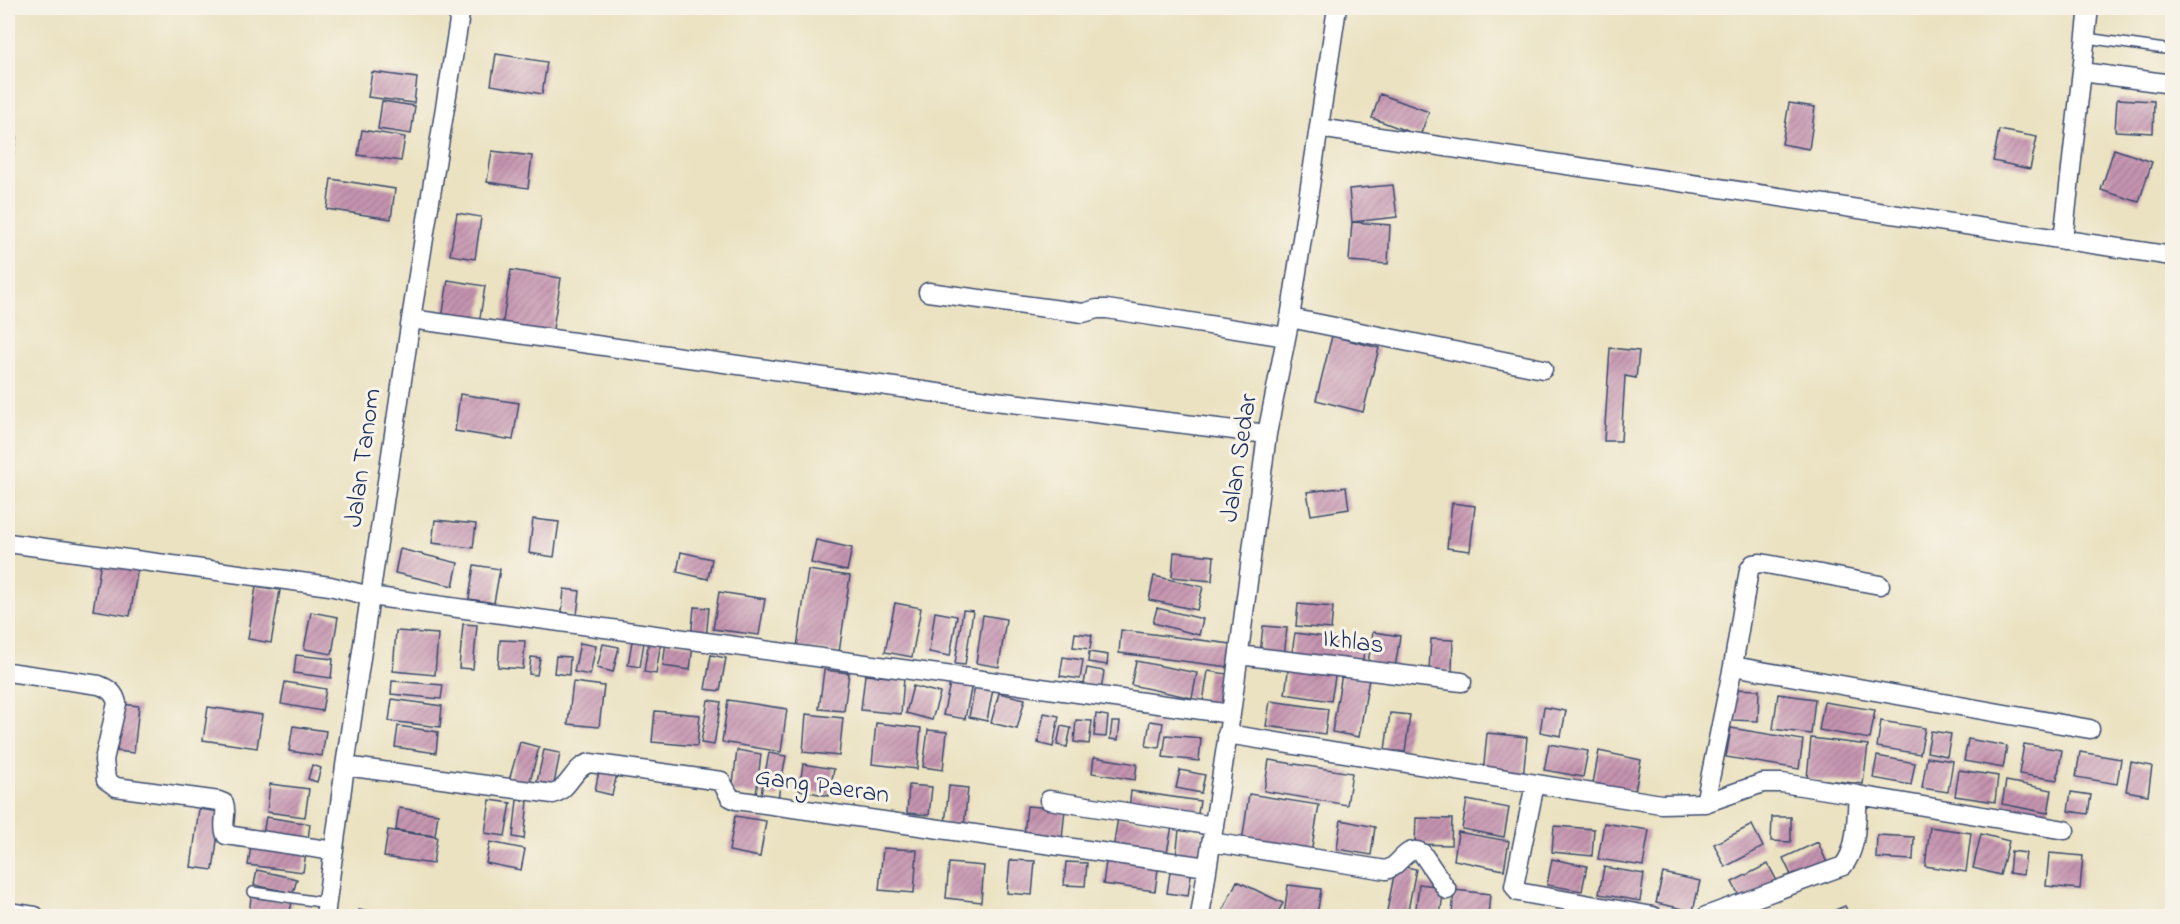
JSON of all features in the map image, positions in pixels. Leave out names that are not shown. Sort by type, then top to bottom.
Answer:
[{"type":"street","name":"Jalan Tanom","points":[[326,910],[411,319],[461,8]]},
{"type":"street","name":"Jalan Sedar","points":[[1200,916],[1231,714],[1267,434],[1290,318],[1337,8]]},
{"type":"street","points":[[2062,240],[2089,8]]},
{"type":"street","points":[[2082,72],[2172,84]]},
{"type":"street","points":[[1319,128],[2172,256]]},
{"type":"street","points":[[928,292],[1083,313],[1107,309],[1286,337]]},
{"type":"street","points":[[1290,318],[1543,369]]},
{"type":"street","points":[[411,319],[987,400],[1267,434]]},
{"type":"street","points":[[8,543],[330,586],[370,596],[1231,714]]},
{"type":"street","points":[[1705,803],[1733,666],[1749,570],[1753,564],[1761,563],[1880,585]]},
{"type":"street","name":"Ikhlas","points":[[1239,655],[1462,682]]},
{"type":"street","points":[[1733,666],[2090,729]]},
{"type":"street","points":[[8,672],[99,685],[109,689],[115,695],[117,703],[104,760],[106,780],[116,787],[219,801],[224,803],[227,811],[223,828],[226,835],[334,851]]},
{"type":"street","points":[[1227,734],[1661,804],[1705,803],[1763,783],[1782,783],[2065,830]]},
{"type":"street","name":"Gang Paeran","points":[[345,766],[553,794],[564,789],[582,766],[590,763],[721,781],[730,797],[736,800],[1207,867]]},
{"type":"street","points":[[1534,784],[1514,886],[1518,892],[1653,916]]},
{"type":"street","points":[[1706,916],[1843,866],[1852,848],[1858,795]]},
{"type":"street","points":[[1049,800],[1386,870],[1409,851],[1417,851],[1422,854],[1447,890]]},
{"type":"street","points":[[8,912],[35,916]]},
{"type":"lane","points":[[2086,38],[2172,50]]},
{"type":"lane","points":[[253,892],[326,910]]},
{"type":"building","points":[[496,54],[547,62],[542,94],[491,85]]},
{"type":"building","points":[[372,72],[417,78],[414,103],[368,97]]},
{"type":"building","points":[[1380,94],[1429,112],[1420,136],[1372,118]]},
{"type":"building","points":[[2117,99],[2154,101],[2153,133],[2115,131]]},
{"type":"building","points":[[382,101],[415,106],[411,134],[378,129]]},
{"type":"building","points":[[1789,103],[1815,107],[1809,149],[1782,144]]},
{"type":"building","points":[[362,130],[405,137],[401,161],[358,155]]},
{"type":"building","points":[[1999,130],[2037,137],[2030,169],[1993,161]]},
{"type":"building","points":[[8,136],[16,137],[10,174],[8,174]]},
{"type":"building","points":[[2114,149],[2152,162],[2139,202],[2101,190]]},
{"type":"building","points":[[492,151],[532,156],[528,188],[487,182]]},
{"type":"building","points":[[331,179],[395,189],[391,219],[327,209]]},
{"type":"building","points":[[1393,185],[1397,217],[1352,222],[1349,189]]},
{"type":"building","points":[[457,213],[481,217],[475,259],[450,255]]},
{"type":"building","points":[[1352,222],[1390,225],[1388,264],[1349,261]]},
{"type":"building","points":[[511,270],[561,278],[552,335],[502,327]]},
{"type":"building","points":[[448,280],[485,286],[479,324],[442,319]]},
{"type":"building","points":[[1332,336],[1379,348],[1363,412],[1316,400]]},
{"type":"building","points":[[1610,348],[1639,351],[1636,378],[1625,376],[1621,441],[1604,441]]},
{"type":"building","points":[[460,394],[519,403],[513,440],[455,431]]},
{"type":"building","points":[[1346,487],[1349,509],[1311,515],[1307,492]]},
{"type":"building","points":[[1452,503],[1475,506],[1470,551],[1447,548]]},
{"type":"building","points":[[533,519],[559,522],[554,557],[529,553]]},
{"type":"building","points":[[435,520],[476,524],[473,548],[432,543]]},
{"type":"building","points":[[816,540],[852,548],[847,571],[811,563]]},
{"type":"building","points":[[400,549],[458,563],[453,586],[395,573]]},
{"type":"building","points":[[681,552],[712,559],[708,579],[677,572]]},
{"type":"building","points":[[1174,552],[1214,556],[1212,581],[1172,577]]},
{"type":"building","points":[[101,562],[138,567],[130,616],[93,610]]},
{"type":"building","points":[[474,565],[500,569],[494,603],[469,599]]},
{"type":"building","points":[[808,570],[850,576],[839,653],[797,647]]},
{"type":"building","points":[[1154,576],[1203,587],[1197,610],[1149,600]]},
{"type":"building","points":[[256,586],[280,590],[271,643],[248,639]]},
{"type":"building","points":[[564,589],[580,591],[577,615],[562,612]]},
{"type":"building","points":[[719,592],[765,599],[759,635],[713,629]]},
{"type":"building","points":[[895,603],[921,608],[912,657],[885,652]]},
{"type":"building","points":[[1298,604],[1333,607],[1331,629],[1296,626]]},
{"type":"building","points":[[694,607],[709,608],[706,639],[691,638]]},
{"type":"building","points":[[1157,608],[1203,619],[1199,635],[1153,623]]},
{"type":"building","points":[[963,610],[973,611],[965,665],[955,664]]},
{"type":"building","points":[[311,612],[338,617],[332,654],[304,649]]},
{"type":"building","points":[[935,612],[957,616],[950,656],[929,652]]},
{"type":"building","points":[[983,615],[1006,619],[999,667],[976,663]]},
{"type":"building","points":[[463,624],[477,625],[473,669],[459,668]]},
{"type":"building","points":[[1263,626],[1287,628],[1284,657],[1260,654]]},
{"type":"building","points":[[1121,630],[1231,644],[1229,667],[1119,653]]},
{"type":"building","points":[[396,631],[438,634],[435,675],[393,671]]},
{"type":"building","points":[[1373,632],[1400,636],[1395,668],[1368,663]]},
{"type":"building","points":[[1075,633],[1092,635],[1090,649],[1073,647]]},
{"type":"building","points":[[1295,633],[1365,642],[1362,668],[1291,659]]},
{"type":"building","points":[[1431,639],[1453,640],[1452,671],[1429,670]]},
{"type":"building","points":[[500,640],[525,641],[523,669],[498,667]]},
{"type":"building","points":[[649,640],[661,642],[656,674],[644,672]]},
{"type":"building","points":[[632,641],[644,642],[640,667],[628,665]]},
{"type":"building","points":[[666,641],[693,645],[690,670],[663,666]]},
{"type":"building","points":[[580,643],[596,646],[590,675],[574,672]]},
{"type":"building","points":[[603,644],[619,647],[613,672],[597,668]]},
{"type":"building","points":[[1089,652],[1108,655],[1107,665],[1088,662]]},
{"type":"building","points":[[296,655],[333,659],[331,678],[294,673]]},
{"type":"building","points":[[711,655],[726,658],[720,691],[705,689]]},
{"type":"building","points":[[556,656],[570,657],[569,675],[554,673]]},
{"type":"building","points":[[531,657],[540,658],[537,675],[529,674]]},
{"type":"building","points":[[1063,657],[1083,660],[1080,679],[1060,676]]},
{"type":"building","points":[[1136,661],[1197,673],[1192,698],[1131,685]]},
{"type":"building","points":[[1289,664],[1336,671],[1331,701],[1285,694]]},
{"type":"building","points":[[1087,668],[1104,671],[1101,691],[1083,689]]},
{"type":"building","points":[[824,670],[849,673],[844,711],[819,709]]},
{"type":"building","points":[[1208,671],[1227,674],[1222,705],[1203,702]]},
{"type":"building","points":[[1342,674],[1369,679],[1359,737],[1332,732]]},
{"type":"building","points":[[865,675],[904,678],[901,714],[861,710]]},
{"type":"building","points":[[951,679],[972,684],[965,719],[943,715]]},
{"type":"building","points":[[392,681],[443,685],[441,699],[391,694]]},
{"type":"building","points":[[285,682],[326,689],[322,711],[281,704]]},
{"type":"building","points":[[573,682],[604,686],[599,727],[568,724]]},
{"type":"building","points":[[913,686],[940,693],[932,720],[906,713]]},
{"type":"building","points":[[975,686],[993,689],[987,721],[969,717]]},
{"type":"building","points":[[1733,689],[1759,690],[1758,721],[1732,720]]},
{"type":"building","points":[[999,693],[1025,699],[1017,729],[991,723]]},
{"type":"building","points":[[1778,694],[1815,699],[1811,734],[1773,729]]},
{"type":"building","points":[[392,699],[442,706],[440,727],[389,721]]},
{"type":"building","points":[[708,700],[721,702],[714,745],[701,743]]},
{"type":"building","points":[[728,700],[787,709],[781,752],[722,742]]},
{"type":"building","points":[[1270,701],[1328,709],[1325,734],[1266,726]]},
{"type":"building","points":[[1824,702],[1875,710],[1870,739],[1819,730]]},
{"type":"building","points":[[121,704],[139,706],[134,753],[117,751]]},
{"type":"building","points":[[208,707],[262,715],[257,748],[203,740]]},
{"type":"building","points":[[1544,707],[1566,711],[1561,736],[1540,732]]},
{"type":"building","points":[[655,711],[700,715],[697,746],[652,742]]},
{"type":"building","points":[[1044,713],[1059,716],[1053,747],[1038,743]]},
{"type":"building","points":[[1390,713],[1410,715],[1405,752],[1385,750]]},
{"type":"building","points":[[806,714],[843,718],[839,756],[803,752]]},
{"type":"building","points":[[1096,714],[1108,716],[1106,737],[1094,736]]},
{"type":"building","points":[[1076,720],[1092,721],[1089,744],[1074,742]]},
{"type":"building","points":[[1150,721],[1163,723],[1159,748],[1146,746]]},
{"type":"building","points":[[1881,721],[1925,728],[1920,754],[1877,747]]},
{"type":"building","points":[[1112,722],[1120,722],[1118,740],[1110,739]]},
{"type":"building","points":[[876,723],[921,728],[917,769],[872,764]]},
{"type":"building","points":[[293,726],[326,731],[322,756],[289,751]]},
{"type":"building","points":[[398,726],[438,732],[436,753],[395,747]]},
{"type":"building","points":[[1061,726],[1071,728],[1067,747],[1057,745]]},
{"type":"building","points":[[1731,728],[1803,740],[1799,769],[1726,757]]},
{"type":"building","points":[[928,730],[947,732],[943,770],[923,767]]},
{"type":"building","points":[[1931,731],[1951,734],[1947,756],[1927,752]]},
{"type":"building","points":[[1487,733],[1527,737],[1523,779],[1483,775]]},
{"type":"building","points":[[1166,735],[1201,738],[1199,761],[1163,757]]},
{"type":"building","points":[[1811,738],[1868,745],[1863,784],[1807,778]]},
{"type":"building","points":[[1968,739],[2007,746],[2003,768],[1964,761]]},
{"type":"building","points":[[520,742],[539,747],[528,789],[508,784]]},
{"type":"building","points":[[1549,744],[1588,751],[1583,777],[1544,770]]},
{"type":"building","points":[[2024,744],[2062,750],[2057,780],[2019,774]]},
{"type":"building","points":[[544,750],[560,753],[553,789],[536,786]]},
{"type":"building","points":[[737,750],[761,754],[756,795],[732,792]]},
{"type":"building","points":[[1599,751],[1641,760],[1635,791],[1593,783]]},
{"type":"building","points":[[2080,752],[2121,759],[2117,784],[2076,777]]},
{"type":"building","points":[[769,753],[786,756],[778,798],[761,794]]},
{"type":"building","points":[[1877,756],[1915,763],[1911,785],[1873,778]]},
{"type":"building","points":[[1094,757],[1137,764],[1135,780],[1092,773]]},
{"type":"building","points":[[1927,757],[1953,761],[1948,792],[1922,788]]},
{"type":"building","points":[[1269,760],[1352,773],[1347,805],[1264,791]]},
{"type":"building","points":[[2131,762],[2152,766],[2148,795],[2126,791]]},
{"type":"building","points":[[803,764],[834,769],[829,796],[799,790]]},
{"type":"building","points":[[312,765],[321,768],[317,782],[308,779]]},
{"type":"building","points":[[600,766],[618,770],[612,795],[595,791]]},
{"type":"building","points":[[1180,770],[1205,775],[1201,793],[1176,788]]},
{"type":"building","points":[[1959,770],[1998,776],[1995,802],[1955,796]]},
{"type":"building","points":[[2006,781],[2052,790],[2048,813],[2002,804]]},
{"type":"building","points":[[270,784],[309,789],[305,817],[267,812]]},
{"type":"building","points":[[909,785],[932,787],[929,815],[907,813]]},
{"type":"building","points":[[949,786],[968,788],[964,826],[945,824]]},
{"type":"building","points":[[1131,791],[1200,801],[1197,819],[1129,809]]},
{"type":"building","points":[[2071,792],[2091,795],[2088,814],[2068,811]]},
{"type":"building","points":[[1249,794],[1319,805],[1311,853],[1242,842]]},
{"type":"building","points":[[490,800],[511,803],[505,836],[485,833]]},
{"type":"building","points":[[517,800],[528,801],[524,839],[513,837]]},
{"type":"building","points":[[1467,800],[1509,808],[1504,837],[1462,829]]},
{"type":"building","points":[[1027,806],[1065,809],[1062,839],[1024,835]]},
{"type":"building","points":[[399,808],[438,814],[435,836],[396,830]]},
{"type":"building","points":[[199,809],[221,812],[213,870],[191,867]]},
{"type":"building","points":[[735,816],[766,821],[760,857],[729,851]]},
{"type":"building","points":[[266,817],[310,824],[307,847],[262,840]]},
{"type":"building","points":[[1118,817],[1172,826],[1166,858],[1113,850]]},
{"type":"building","points":[[1772,817],[1791,817],[1791,842],[1771,841]]},
{"type":"building","points":[[1416,818],[1452,819],[1451,845],[1415,844]]},
{"type":"building","points":[[1341,820],[1375,827],[1371,855],[1337,849]]},
{"type":"building","points":[[1604,823],[1649,830],[1643,866],[1598,859]]},
{"type":"building","points":[[1752,825],[1763,847],[1725,867],[1714,844]]},
{"type":"building","points":[[1554,826],[1594,829],[1592,856],[1552,852]]},
{"type":"building","points":[[1930,827],[1971,833],[1966,872],[1925,866]]},
{"type":"building","points":[[388,830],[437,837],[433,864],[384,857]]},
{"type":"building","points":[[1179,830],[1203,834],[1200,861],[1176,857]]},
{"type":"building","points":[[1458,832],[1509,841],[1504,870],[1454,860]]},
{"type":"building","points":[[1981,834],[2009,841],[2000,875],[1973,868]]},
{"type":"building","points":[[1877,835],[1914,837],[1913,860],[1876,858]]},
{"type":"building","points":[[490,842],[525,849],[521,870],[486,863]]},
{"type":"building","points":[[1818,842],[1827,863],[1793,879],[1783,858]]},
{"type":"building","points":[[251,846],[306,853],[303,872],[248,865]]},
{"type":"building","points":[[883,848],[917,850],[914,893],[879,890]]},
{"type":"building","points":[[2011,851],[2026,853],[2023,875],[2009,873]]},
{"type":"building","points":[[2049,853],[2083,856],[2080,889],[2046,886]]},
{"type":"building","points":[[1107,854],[1159,862],[1155,891],[1103,884]]},
{"type":"building","points":[[1552,859],[1587,866],[1582,891],[1547,885]]},
{"type":"building","points":[[1010,860],[1035,861],[1032,895],[1007,893]]},
{"type":"building","points":[[1066,862],[1087,863],[1085,886],[1064,885]]},
{"type":"building","points":[[949,863],[984,866],[981,902],[946,898]]},
{"type":"building","points":[[1768,864],[1778,883],[1742,901],[1732,882]]},
{"type":"building","points":[[1171,865],[1192,868],[1188,896],[1167,893]]},
{"type":"building","points":[[1396,865],[1416,869],[1407,916],[1386,916]]},
{"type":"building","points":[[1604,867],[1644,874],[1640,901],[1599,894]]},
{"type":"building","points":[[257,870],[297,879],[293,893],[254,885]]},
{"type":"building","points":[[1663,873],[1700,881],[1693,911],[1656,903]]},
{"type":"building","points":[[1237,881],[1283,903],[1276,916],[1220,916]]},
{"type":"building","points":[[1419,884],[1444,887],[1440,916],[1415,916]]},
{"type":"building","points":[[1288,885],[1321,889],[1317,916],[1284,916]]},
{"type":"building","points":[[1454,890],[1490,894],[1488,916],[1452,916]]},
{"type":"building","points":[[251,897],[292,902],[289,916],[249,915]]},
{"type":"building","points":[[1845,906],[1850,916],[1821,916]]},
{"type":"building","points":[[359,910],[385,915],[385,916],[358,916]]}]
